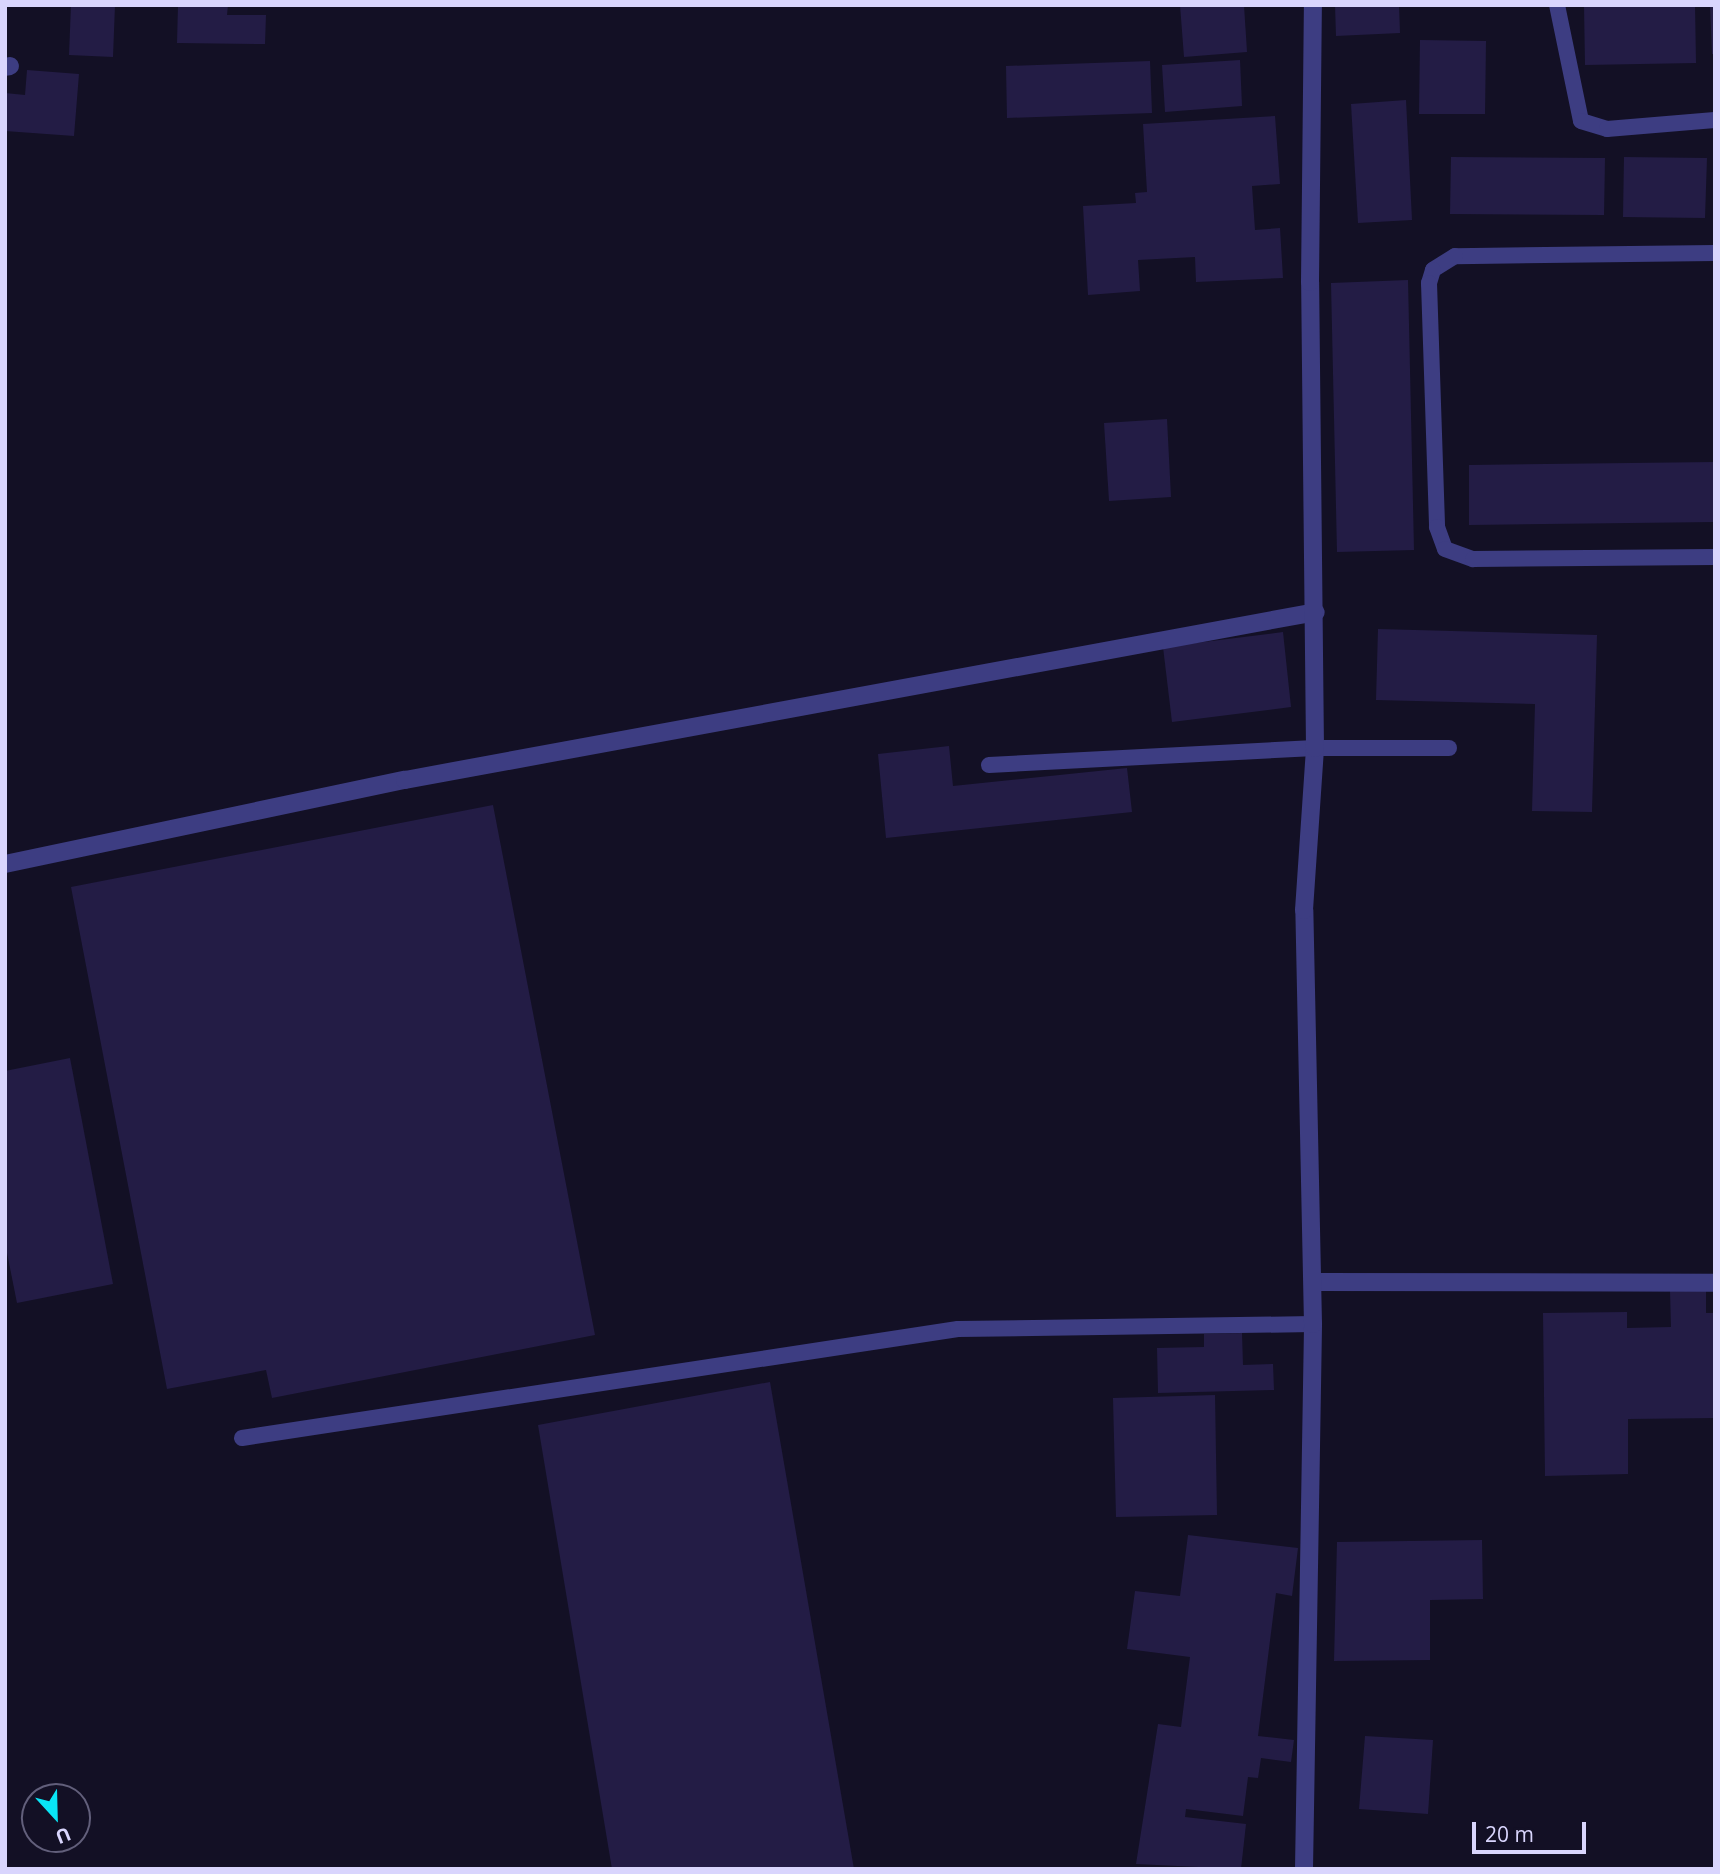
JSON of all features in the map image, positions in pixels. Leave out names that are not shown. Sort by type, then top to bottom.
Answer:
[{"type":"street","points":[[1304,1869],[1313,1324],[1304,910],[1315,748],[1316,612],[1310,282],[1313,5]]},
{"type":"street","points":[[5,864],[405,780],[1316,612]]},
{"type":"street","points":[[1313,1282],[1715,1283]]},
{"type":"lane","points":[[1557,5],[1581,121],[1607,129],[1715,120]]},
{"type":"lane","points":[[1715,253],[1455,256],[1441,262],[1429,283],[1437,527],[1445,549],[1473,559],[1715,557]]},
{"type":"lane","points":[[989,765],[1315,748],[1449,748]]},
{"type":"lane","points":[[242,1438],[958,1329],[1313,1324]]},
{"type":"building","points":[[71,5],[115,5],[113,57],[69,55]]},
{"type":"building","points":[[178,5],[228,5],[227,15],[266,15],[265,44],[177,43]]},
{"type":"building","points":[[1180,5],[1244,5],[1247,52],[1184,57]]},
{"type":"building","points":[[1335,5],[1399,5],[1400,33],[1336,36]]},
{"type":"building","points":[[1584,5],[1695,5],[1696,63],[1585,65]]},
{"type":"building","points":[[1710,5],[1715,5],[1715,54],[1712,54]]},
{"type":"building","points":[[1420,40],[1486,41],[1485,114],[1419,114]]},
{"type":"building","points":[[1240,60],[1242,106],[1165,112],[1162,65]]},
{"type":"building","points":[[1150,61],[1152,113],[1007,118],[1006,66]]},
{"type":"building","points":[[27,70],[79,74],[74,136],[5,131],[5,93],[25,95]]},
{"type":"building","points":[[1406,100],[1412,220],[1358,223],[1351,104]]},
{"type":"building","points":[[1275,116],[1280,184],[1252,186],[1255,230],[1280,228],[1283,278],[1196,282],[1195,257],[1138,260],[1140,291],[1088,295],[1083,206],[1136,203],[1135,193],[1147,192],[1143,124]]},
{"type":"building","points":[[1451,157],[1605,158],[1604,215],[1450,214]]},
{"type":"building","points":[[1624,157],[1707,158],[1705,218],[1623,217]]},
{"type":"building","points":[[1408,280],[1414,550],[1337,552],[1331,283]]},
{"type":"building","points":[[1167,419],[1171,497],[1109,501],[1104,423]]},
{"type":"building","points":[[1715,462],[1715,522],[1469,525],[1469,465]]},
{"type":"building","points":[[1378,629],[1597,635],[1592,812],[1532,811],[1535,704],[1376,700]]},
{"type":"building","points":[[1283,632],[1291,707],[1172,722],[1163,647]]},
{"type":"building","points":[[949,746],[953,786],[1127,768],[1132,812],[886,838],[878,754]]},
{"type":"building","points":[[493,805],[595,1335],[272,1398],[266,1370],[167,1389],[71,887]]},
{"type":"building","points":[[70,1058],[113,1284],[17,1303],[5,1243],[5,1071]]},
{"type":"building","points":[[1706,1290],[1706,1313],[1715,1313],[1715,1418],[1628,1419],[1628,1474],[1545,1476],[1543,1313],[1627,1312],[1627,1328],[1671,1327],[1670,1291]]},
{"type":"building","points":[[1242,1333],[1243,1365],[1273,1364],[1274,1390],[1158,1393],[1157,1348],[1204,1347],[1204,1334]]},
{"type":"building","points":[[770,1382],[854,1869],[612,1869],[538,1425]]},
{"type":"building","points":[[1215,1395],[1217,1515],[1116,1517],[1113,1398]]},
{"type":"building","points":[[1188,1535],[1298,1548],[1292,1596],[1276,1593],[1258,1736],[1294,1740],[1291,1762],[1261,1758],[1258,1778],[1248,1777],[1243,1816],[1186,1809],[1185,1817],[1246,1824],[1241,1869],[1136,1864],[1158,1724],[1181,1727],[1190,1657],[1127,1649],[1135,1591],[1180,1596]]},
{"type":"building","points":[[1482,1540],[1483,1599],[1430,1600],[1430,1660],[1334,1661],[1337,1542]]},
{"type":"building","points":[[1365,1736],[1433,1740],[1428,1814],[1359,1809]]}]
